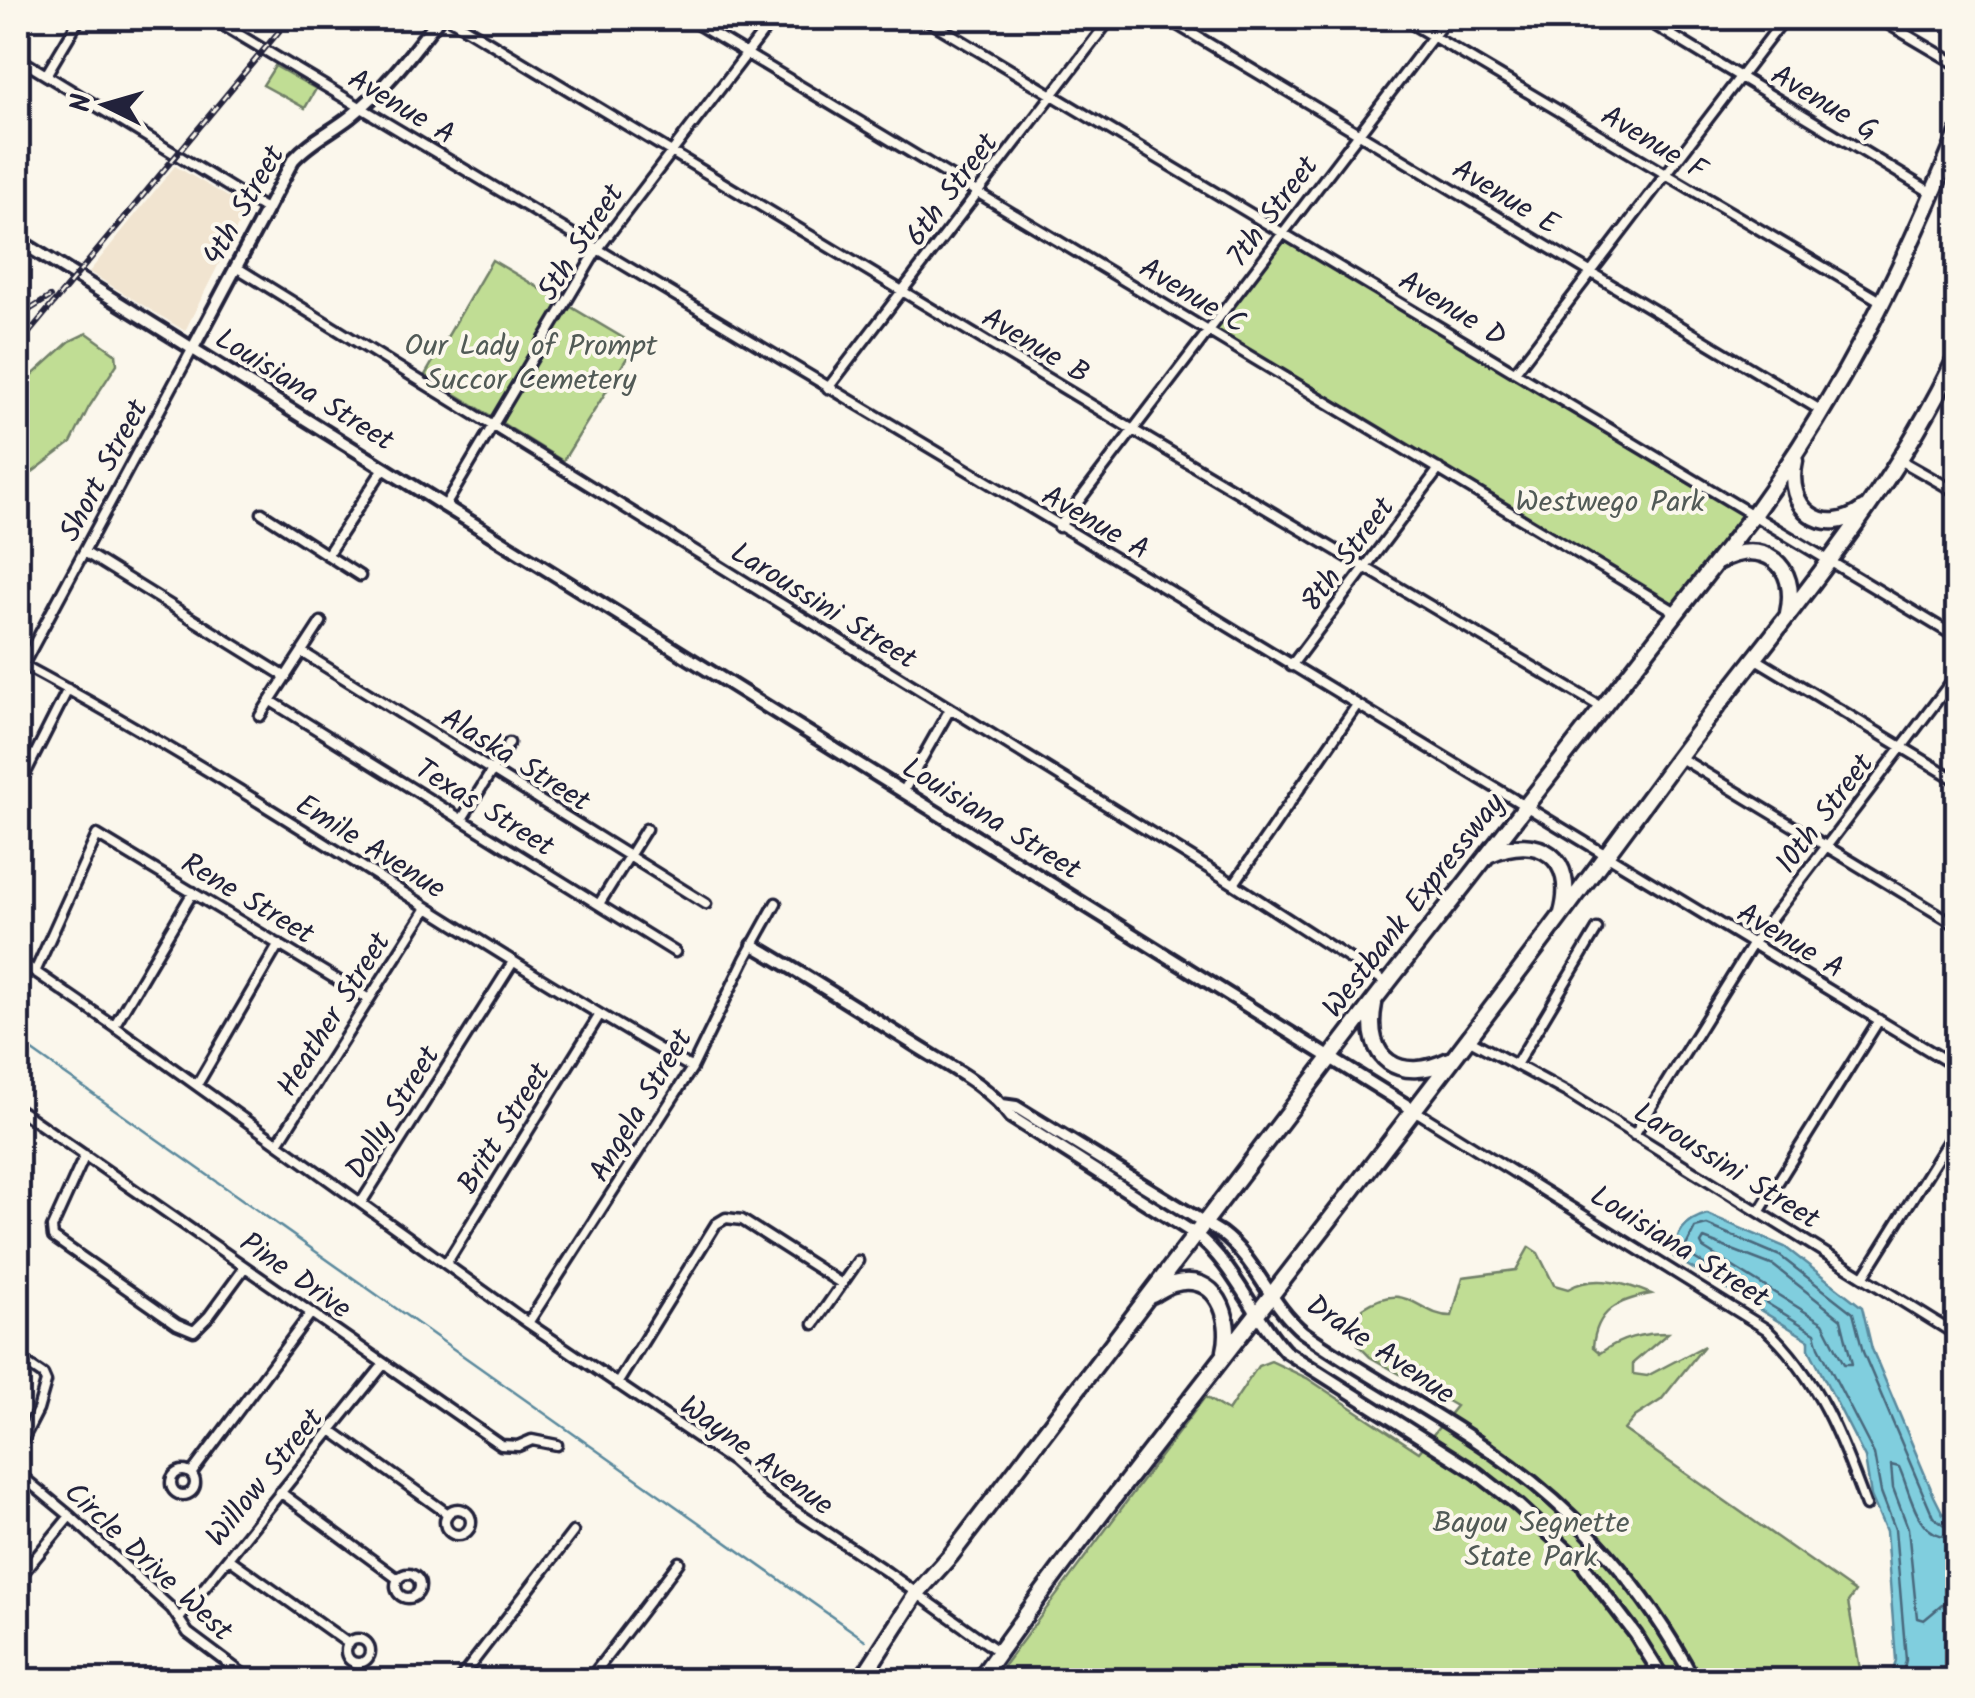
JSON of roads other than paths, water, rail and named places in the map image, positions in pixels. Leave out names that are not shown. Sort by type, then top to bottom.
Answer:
[{"type":"highway","name":"Westbank Expressway","points":[[861,1680],[917,1593],[952,1555],[1329,1058],[1796,456],[1884,303],[1956,138]]},
{"type":"highway","points":[[979,1680],[1831,561],[1900,460],[1958,353]]},
{"type":"highway","points":[[1796,456],[1792,486],[1797,500],[1820,520],[1849,519],[1878,494]]},
{"type":"highway","points":[[1713,564],[1747,551],[1774,559],[1788,577],[1791,589],[1786,619]]},
{"type":"highway","points":[[1485,856],[1516,845],[1549,854],[1563,872],[1566,884],[1560,919]]},
{"type":"highway","points":[[1375,999],[1371,1034],[1374,1045],[1389,1062],[1418,1071],[1430,1070],[1454,1058]]},
{"type":"highway","points":[[1146,1298],[1172,1284],[1185,1282],[1206,1288],[1223,1306],[1228,1319],[1224,1356]]},
{"type":"main road","name":"4th Street","points":[[193,348],[293,160],[394,76],[439,18]]},
{"type":"main road","name":"Louisiana Street","points":[[18,240],[1414,1110]]},
{"type":"main road","name":"Drake Avenue","points":[[753,944],[1247,1256],[1290,1321],[1303,1332],[1493,1452],[1568,1513],[1641,1596],[1694,1680]]},
{"type":"main road","name":"Drake Avenue","points":[[1199,1228],[1256,1314],[1286,1351],[1476,1473],[1518,1505],[1582,1565],[1636,1635],[1664,1680]]},
{"type":"street","points":[[46,75],[80,18]]},
{"type":"street","name":"Avenue A","points":[[211,18],[1958,1068]]},
{"type":"street","name":"Avenue B","points":[[449,18],[1601,707]]},
{"type":"street","name":"Avenue C","points":[[687,18],[1676,612]]},
{"type":"street","name":"5th Street","points":[[445,506],[597,250],[774,18]]},
{"type":"street","name":"Avenue D","points":[[924,18],[1958,638]]},
{"type":"street","name":"6th Street","points":[[828,388],[1111,18]]},
{"type":"street","name":"Avenue E","points":[[1166,18],[1824,412]]},
{"type":"street","name":"Avenue F","points":[[1402,18],[1884,303]]},
{"type":"street","name":"7th Street","points":[[1059,527],[1447,18]]},
{"type":"street","name":"Avenue G","points":[[1643,18],[1932,194]]},
{"type":"street","points":[[1514,372],[1785,18]]},
{"type":"street","points":[[1878,18],[1958,66]]},
{"type":"street","points":[[18,58],[266,210]]},
{"type":"street","name":"Laroussini Street","points":[[236,267],[1234,884],[1387,983]]},
{"type":"street","name":"Short Street","points":[[23,665],[193,348]]},
{"type":"street","points":[[1900,460],[1958,493]]},
{"type":"street","points":[[327,556],[384,468]]},
{"type":"street","name":"8th Street","points":[[1291,666],[1439,469]]},
{"type":"street","points":[[262,513],[360,576]]},
{"type":"street","points":[[86,553],[286,677]]},
{"type":"street","points":[[260,716],[320,622]]},
{"type":"street","name":"Alaska Street","points":[[302,652],[706,904]]},
{"type":"street","points":[[1756,659],[1958,781]]},
{"type":"street","name":"Emile Avenue","points":[[23,665],[222,779],[599,1016],[692,1068]]},
{"type":"street","name":"10th Street","points":[[1634,1135],[1754,943],[1958,674]]},
{"type":"street","points":[[18,788],[68,689]]},
{"type":"street","name":"Texas Street","points":[[271,700],[674,952]]},
{"type":"street","points":[[1234,884],[1357,705]]},
{"type":"street","points":[[902,792],[950,710]]},
{"type":"street","points":[[462,819],[509,743]]},
{"type":"street","points":[[1679,757],[1958,926]]},
{"type":"street","points":[[599,904],[646,829]]},
{"type":"street","name":"Rene Street","points":[[35,972],[97,836],[102,836],[370,999]]},
{"type":"street","points":[[114,1026],[193,892]]},
{"type":"street","name":"Angela Street","points":[[528,1323],[692,1068],[776,903]]},
{"type":"street","name":"Heather Street","points":[[278,1143],[427,908]]},
{"type":"street","points":[[1516,1065],[1597,929]]},
{"type":"street","points":[[196,1085],[280,944]]},
{"type":"street","points":[[18,960],[361,1204]]},
{"type":"street","name":"Dolly Street","points":[[489,1295],[361,1204],[513,962]]},
{"type":"street","name":"Britt Street","points":[[446,1264],[599,1016]]},
{"type":"street","points":[[1760,1212],[1879,1020]]},
{"type":"street","name":"Laroussini Street","points":[[1468,1039],[1634,1135],[1958,1336]]},
{"type":"street","name":"Pine Drive","points":[[18,1109],[501,1445],[518,1446],[532,1440],[558,1445]]},
{"type":"street","name":"Louisiana Street","points":[[1414,1110],[1766,1329],[1794,1358],[1821,1398],[1866,1506]]},
{"type":"street","points":[[1864,1276],[1958,1125]]},
{"type":"street","points":[[85,1156],[52,1228],[53,1237],[177,1324],[194,1331],[244,1267]]},
{"type":"street","points":[[617,1384],[716,1224],[726,1218],[742,1220],[842,1284]]},
{"type":"street","points":[[814,1324],[858,1261]]},
{"type":"street","name":"Wayne Avenue","points":[[489,1295],[998,1652]]},
{"type":"street","points":[[191,1474],[311,1313]]},
{"type":"street","points":[[18,1358],[46,1382],[38,1410],[18,1449]]},
{"type":"street","name":"Willow Street","points":[[179,1619],[384,1364]]},
{"type":"street","points":[[330,1430],[448,1514]]},
{"type":"street","name":"Circle Drive West","points":[[18,1473],[70,1516],[179,1619],[188,1634],[250,1680]]},
{"type":"street","points":[[280,1492],[398,1579]]},
{"type":"street","points":[[18,1578],[70,1516]]},
{"type":"street","points":[[458,1680],[573,1532]]},
{"type":"street","points":[[228,1558],[348,1644]]},
{"type":"street","points":[[589,1680],[679,1562]]},
{"type":"water","points":[[1707,1214],[1785,1247],[1862,1307],[1872,1349],[1934,1496],[1943,1514],[1957,1512],[1957,1634],[1949,1627],[1945,1629],[1957,1642],[1957,1680],[1891,1680],[1896,1660],[1886,1531],[1871,1496],[1865,1458],[1809,1349],[1809,1340],[1674,1257],[1682,1229]]},
{"type":"waterway","points":[[18,1041],[865,1640]]},
{"type":"railway","points":[[18,346],[290,18]]},
{"type":"railway","points":[[18,317],[50,297]]},
{"type":"park label","name":"Our Lady of Prompt Succor Cemetery","points":[[531,362]]},
{"type":"park label","name":"Westwego Park","points":[[1610,501]]},
{"type":"park label","name":"Bayou Segnette State Park","points":[[1531,1539]]}]
